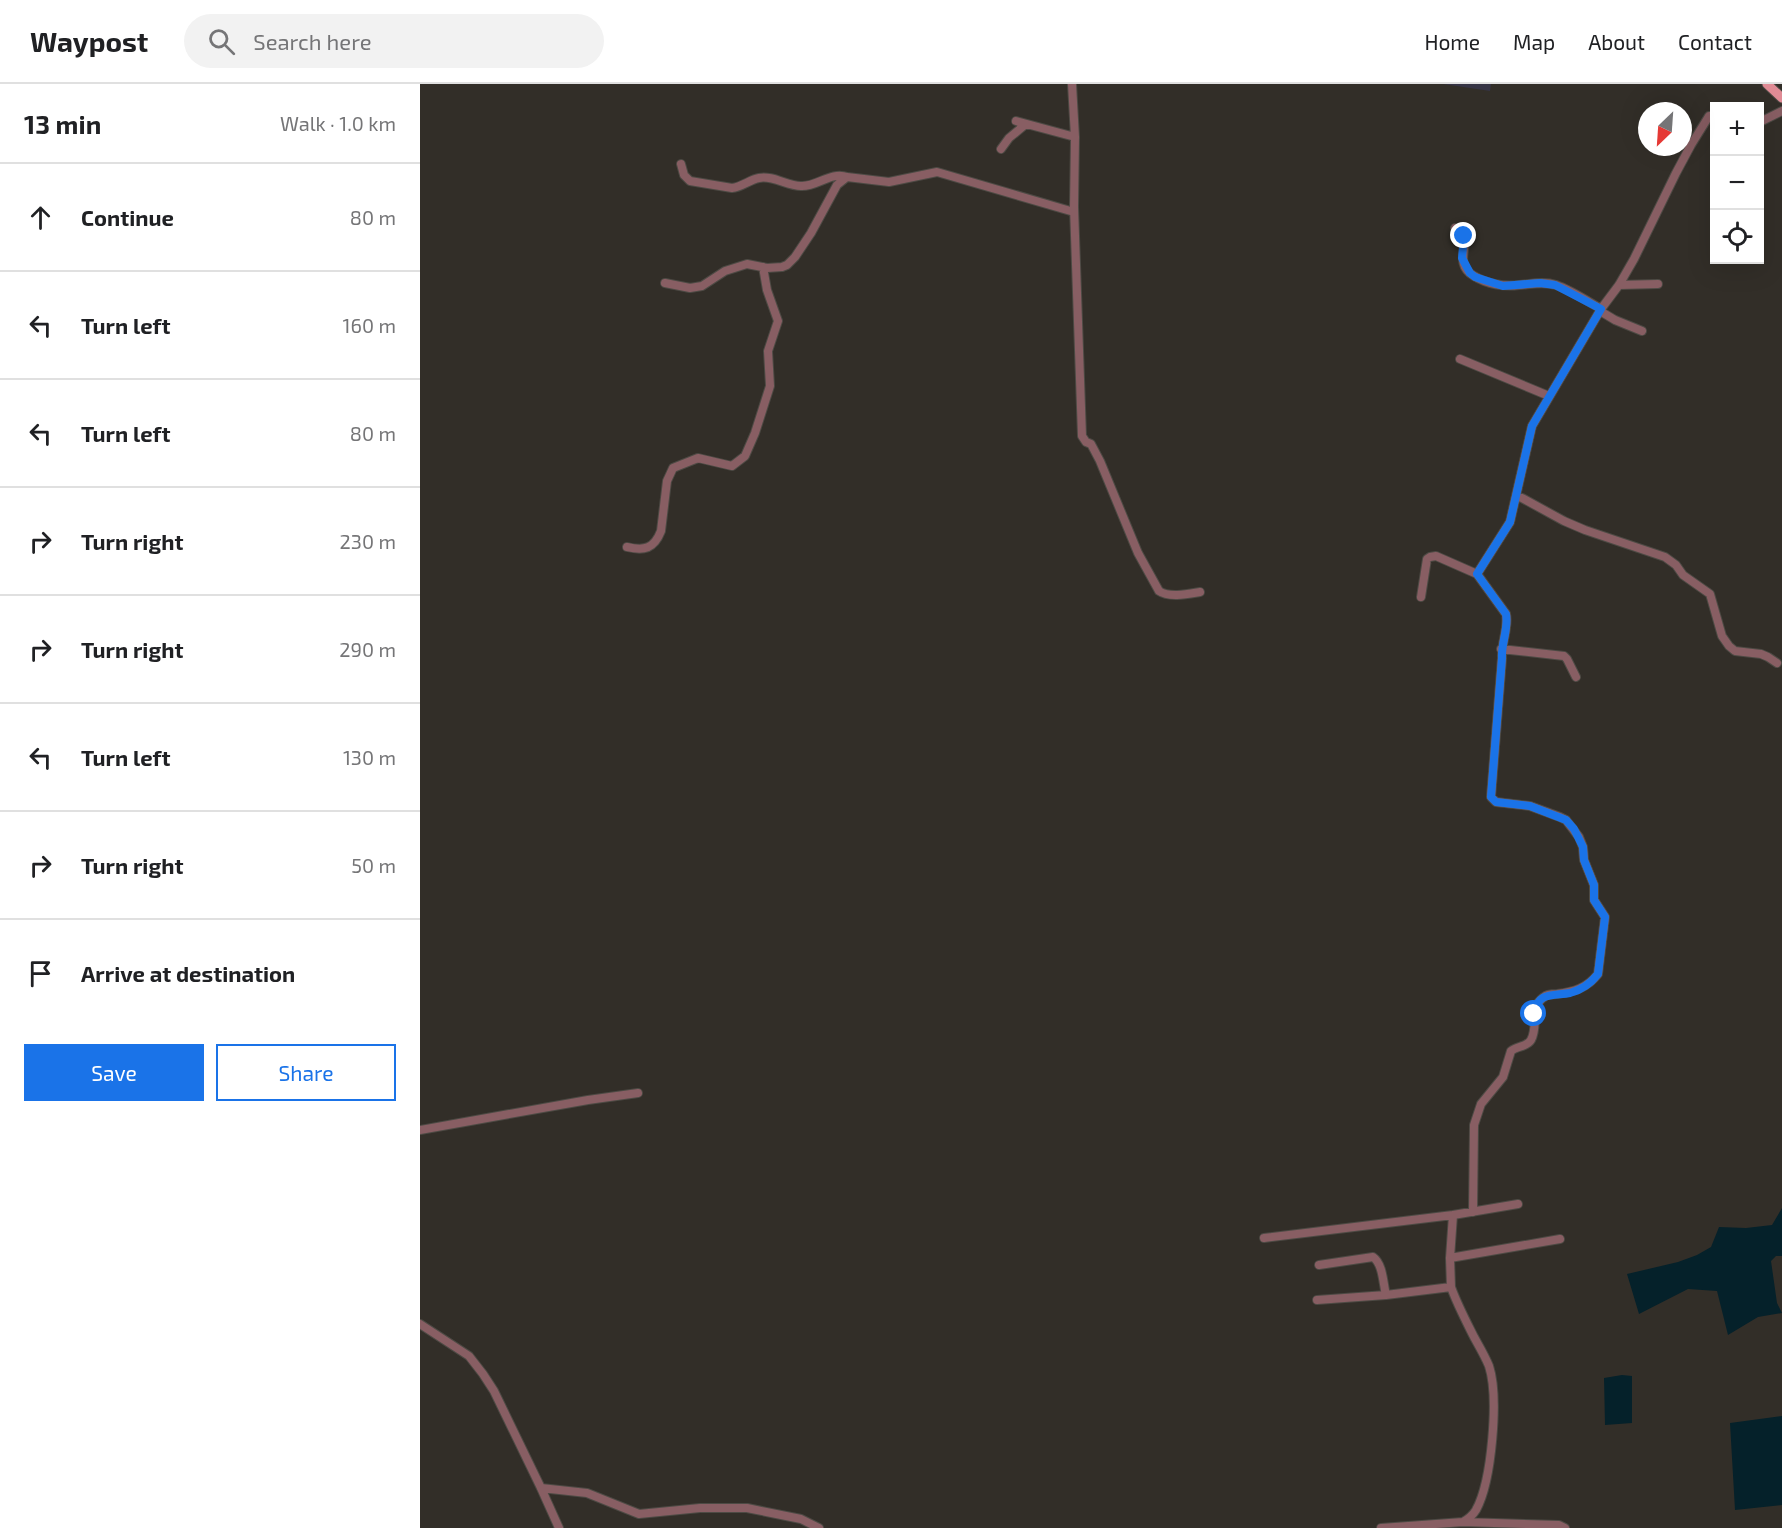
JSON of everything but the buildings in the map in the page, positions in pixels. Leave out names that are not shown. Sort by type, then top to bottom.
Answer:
[{"type":"main road","points":[[1767,84],[1782,98]]},
{"type":"street","points":[[1072,84],[1082,436],[1086,442],[1092,444],[1101,461],[1138,553],[1159,591],[1164,594],[1200,591]]},
{"type":"street","points":[[1764,120],[1782,111]]},
{"type":"street","points":[[1477,574],[1514,513],[1515,496],[1532,426],[1601,310],[1619,285],[1691,145],[1710,116]]},
{"type":"street","points":[[1016,121],[1075,137]]},
{"type":"street","points":[[1001,149],[1009,138],[1026,124]]},
{"type":"street","points":[[681,164],[684,175],[690,181],[732,188],[738,188],[756,178],[767,177],[801,186],[841,174],[847,177],[889,182],[937,172],[1074,212]]},
{"type":"street","points":[[665,283],[690,288],[702,285],[724,271],[747,264],[763,267],[787,265],[811,233],[837,185],[847,177]]},
{"type":"street","points":[[1455,228],[1464,236],[1462,258],[1465,266],[1475,277],[1503,286],[1540,283],[1555,285],[1615,320],[1642,331]]},
{"type":"street","points":[[627,547],[641,550],[655,543],[658,538],[662,531],[667,481],[673,468],[698,458],[732,466],[745,456],[770,386],[768,351],[778,321],[767,290],[763,267]]},
{"type":"street","points":[[1619,285],[1658,284]]},
{"type":"street","points":[[1460,359],[1549,396]]},
{"type":"street","points":[[1515,496],[1585,530],[1665,556],[1683,575],[1710,594],[1722,636],[1729,646],[1736,651],[1761,654],[1777,663]]},
{"type":"street","points":[[1422,597],[1427,562],[1430,557],[1440,557],[1477,574],[1506,614],[1501,649],[1498,728],[1491,797],[1496,802],[1530,806],[1566,820],[1574,829],[1583,847],[1584,860],[1594,885],[1594,900],[1605,917],[1598,974],[1581,989],[1571,993],[1543,997],[1535,1010],[1535,1026],[1531,1040],[1511,1051],[1503,1077],[1479,1108],[1474,1125],[1473,1212]]},
{"type":"street","points":[[1501,649],[1564,656],[1576,677]]},
{"type":"street","points":[[420,1130],[638,1093]]},
{"type":"street","points":[[1264,1238],[1453,1215],[1518,1204]]},
{"type":"street","points":[[1453,1215],[1450,1258],[1451,1287],[1488,1363],[1494,1391],[1487,1478],[1476,1509],[1463,1522]]},
{"type":"street","points":[[1450,1258],[1560,1239]]},
{"type":"street","points":[[1318,1265],[1373,1257],[1380,1264],[1386,1295]]},
{"type":"street","points":[[1317,1300],[1451,1287]]},
{"type":"street","points":[[420,1324],[469,1356],[476,1364],[494,1391],[559,1528]]},
{"type":"street","points":[[542,1488],[588,1493],[639,1514],[700,1508],[747,1508],[801,1519],[819,1528]]},
{"type":"street","points":[[1382,1528],[1463,1522],[1559,1525],[1564,1528]]},
{"type":"shaded area","points":[[1443,84],[1491,84],[1490,91]]},
{"type":"water","points":[[1782,1208],[1782,1256],[1776,1256],[1771,1261],[1777,1303],[1782,1313],[1758,1317],[1728,1335],[1717,1291],[1688,1289],[1639,1314],[1627,1274],[1697,1255],[1711,1247],[1719,1227],[1746,1228],[1772,1225]]},
{"type":"water","points":[[1632,1376],[1632,1423],[1605,1425],[1604,1378]]},
{"type":"water","points":[[1782,1416],[1782,1505],[1735,1510],[1730,1423]]},
{"type":"route","points":[[1464,236],[1462,258],[1465,266],[1475,277],[1503,286],[1540,283],[1555,285],[1601,309],[1532,426],[1515,496],[1514,513],[1477,574],[1506,614],[1507,619],[1501,649],[1492,800],[1530,806],[1566,820],[1579,837],[1584,850],[1584,860],[1594,885],[1594,900],[1605,917],[1598,974],[1581,989],[1571,993],[1543,997],[1534,1014]]}]
